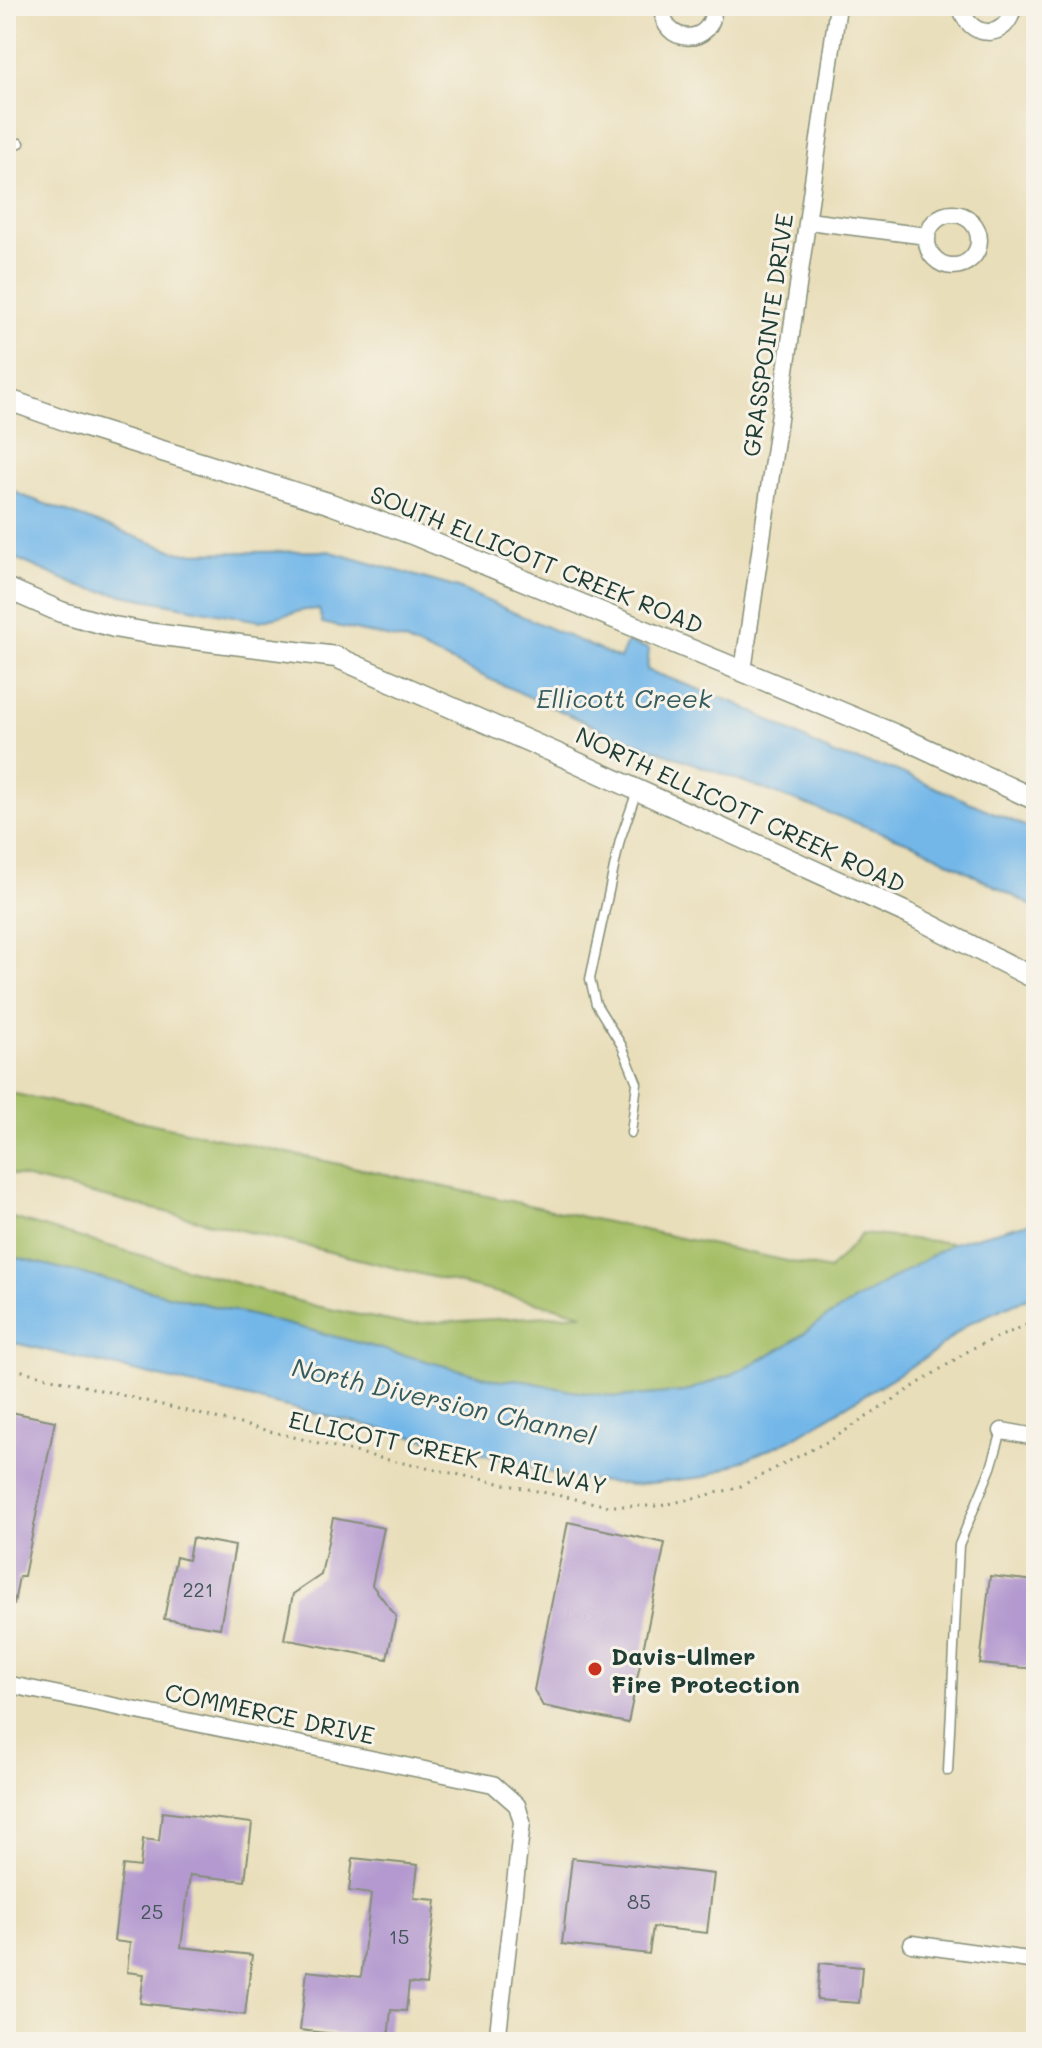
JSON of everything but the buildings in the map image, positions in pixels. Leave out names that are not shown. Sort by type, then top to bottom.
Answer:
[{"type":"street","points":[[663,6],[664,22],[669,29],[676,35],[689,37],[698,36],[711,24],[713,6]]},
{"type":"street","name":"GRASSPOINTE DRIVE","points":[[743,671],[838,6]]},
{"type":"street","points":[[961,6],[968,24],[988,32],[1004,26],[1010,19],[1013,6]]},
{"type":"street","points":[[808,221],[927,236]]},
{"type":"street","name":"SOUTH ELLICOTT CREEK ROAD","points":[[6,399],[328,503],[412,534],[896,735],[1036,800]]},
{"type":"street","name":"NORTH ELLICOTT CREEK ROAD","points":[[6,588],[61,612],[114,627],[336,657],[909,914],[1036,979]]},
{"type":"street","points":[[1002,1431],[1036,1437]]},
{"type":"street","name":"COMMERCE DRIVE","points":[[6,1684],[493,1784],[517,1805],[522,1822],[497,2042]]},
{"type":"street","points":[[912,1944],[1036,1961]]},
{"type":"lane","points":[[6,147],[20,143]]},
{"type":"lane","points":[[631,1133],[637,1083],[622,1046],[596,1004],[590,979],[620,840],[637,790]]},
{"type":"lane","points":[[948,1771],[959,1545],[991,1468],[1002,1431]]},
{"type":"path","name":"ELLICOTT CREEK TRAILWAY","points":[[6,1367],[399,1462],[609,1506],[660,1506],[737,1488],[834,1438],[973,1348],[1036,1321]]},
{"type":"green space","points":[[6,1092],[829,1270],[862,1234],[953,1243],[824,1319],[786,1346],[731,1375],[684,1392],[618,1397],[517,1379],[501,1381],[6,1255],[6,1216],[315,1306],[404,1324],[584,1314],[6,1173]]},
{"type":"water","name":"Ellicott Creek","points":[[6,485],[21,495],[180,553],[328,551],[458,588],[620,659],[627,642],[649,649],[647,670],[738,704],[835,755],[895,770],[1036,831],[1036,908],[919,846],[605,731],[405,641],[322,623],[319,609],[259,621],[81,587],[6,554]]},
{"type":"water","name":"North Diversion Channel","points":[[1036,1221],[1036,1294],[969,1323],[933,1353],[790,1440],[705,1477],[632,1485],[569,1478],[450,1445],[6,1341],[6,1255],[501,1381],[517,1379],[618,1397],[684,1392],[731,1375],[786,1346],[824,1319],[953,1243]]},
{"type":"place","name":"Davis-Ulmer Fire Protection","points":[[595,1669]]}]
